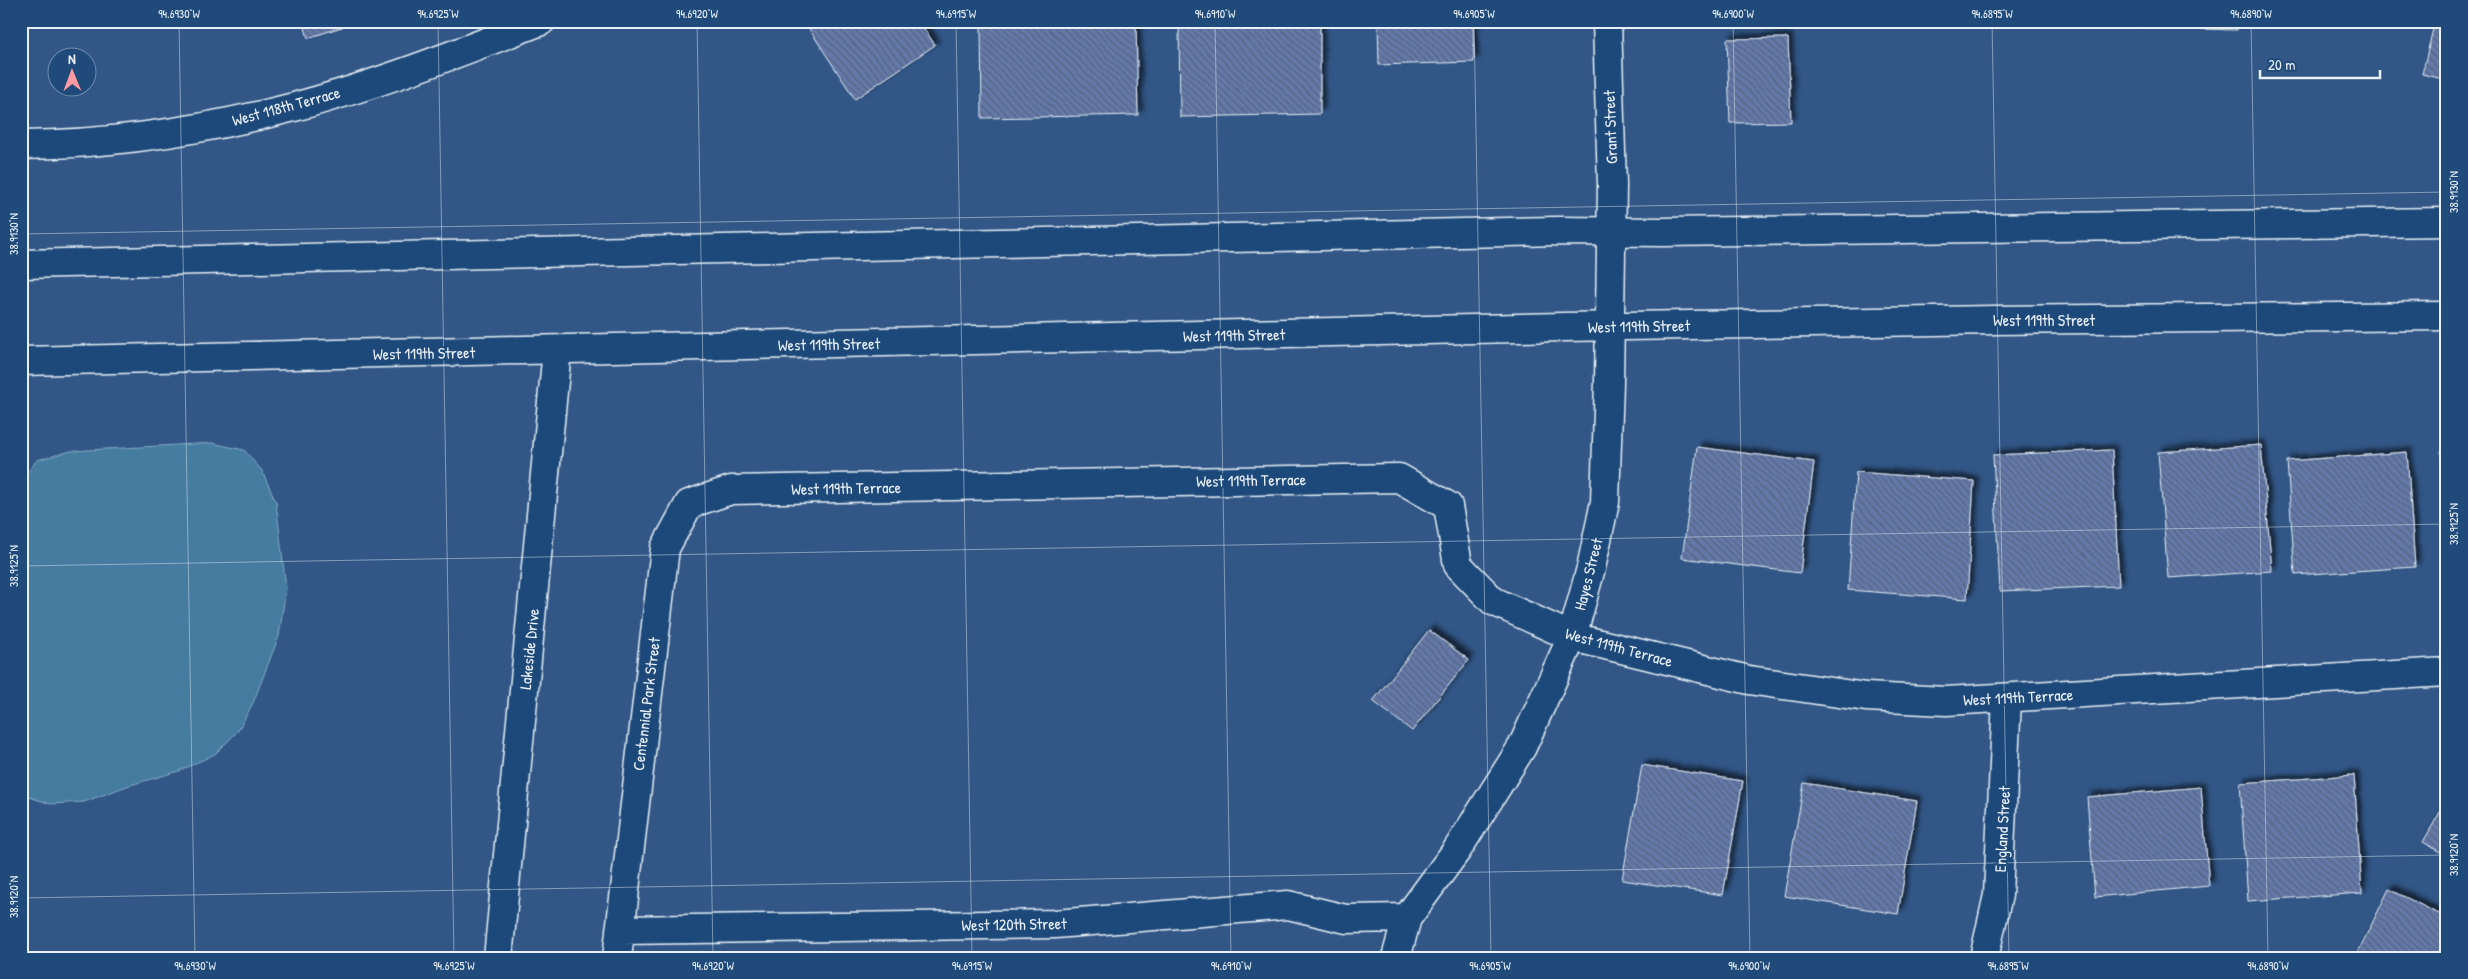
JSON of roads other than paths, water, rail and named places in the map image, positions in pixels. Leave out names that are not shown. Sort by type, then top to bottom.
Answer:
[{"type":"street","name":"West 118th Terrace","points":[[21,145],[80,144],[184,131],[295,107],[432,63],[541,21]]},
{"type":"street","name":"Grant Street","points":[[1607,21],[1612,232]]},
{"type":"street","points":[[21,264],[1612,232],[2447,222]]},
{"type":"street","name":"Hayes Street","points":[[1396,958],[1407,918],[1457,850],[1522,747],[1572,637],[1591,568],[1605,502],[1612,232]]},
{"type":"street","name":"West 119th Street","points":[[21,361],[1610,326],[2447,316]]},
{"type":"street","name":"Lakeside Drive","points":[[496,954],[557,350]]},
{"type":"street","name":"West 119th Terrace","points":[[689,504],[731,490],[1399,478],[1448,506],[1458,565],[1493,601],[1572,637],[1749,680],[1866,697],[1946,702],[2447,672]]},
{"type":"street","name":"Centennial Park Street","points":[[621,920],[665,548],[689,504]]},
{"type":"street","name":"England Street","points":[[1984,958],[1998,895],[2007,698]]},
{"type":"street","name":"West 120th Street","points":[[621,920],[1055,924],[1288,905],[1346,919],[1407,918]]},
{"type":"street","points":[[617,958],[621,920]]},
{"type":"water","points":[[212,443],[244,450],[262,471],[276,502],[286,588],[279,636],[253,703],[238,731],[215,754],[179,771],[127,786],[84,802],[51,804],[26,796],[21,788],[21,481],[37,460],[71,451]]}]
